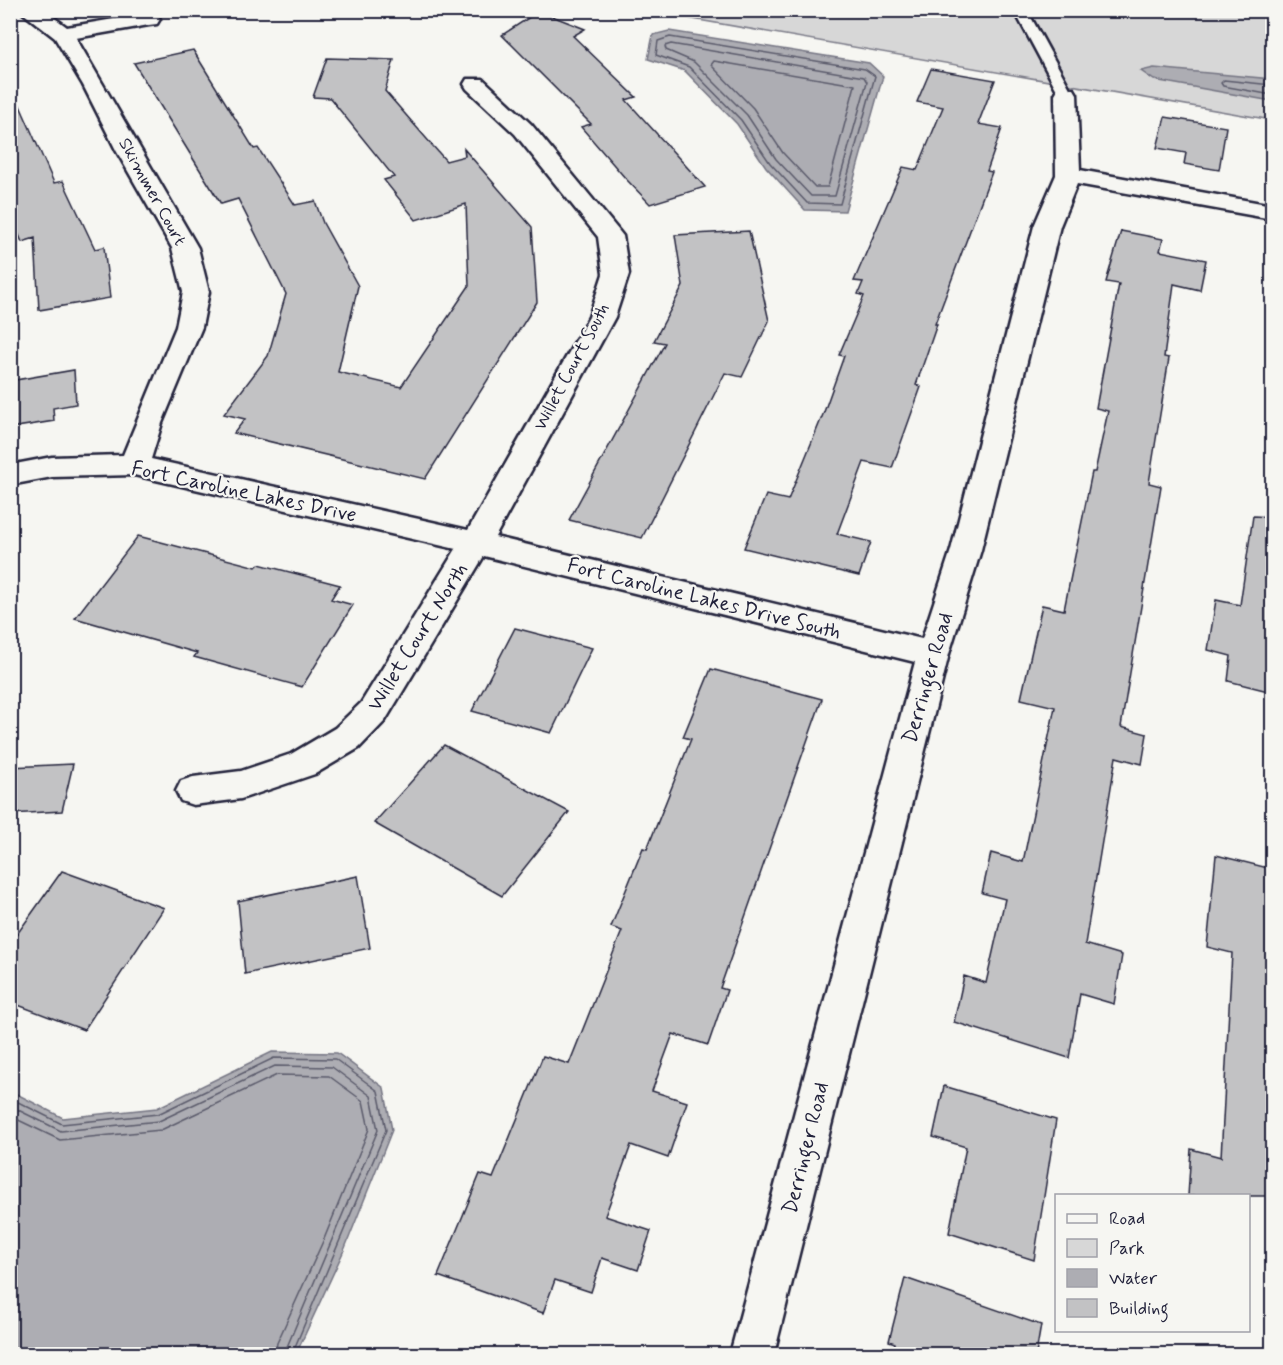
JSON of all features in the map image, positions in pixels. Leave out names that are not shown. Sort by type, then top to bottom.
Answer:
[{"type":"street","name":"Skimmer Court","points":[[29,10],[63,34],[185,248],[196,292],[189,327],[148,423],[135,465]]},
{"type":"street","points":[[63,34],[149,19]]},
{"type":"street","name":"Willet Court South","points":[[475,84],[523,129],[610,236],[616,274],[602,317],[476,543]]},
{"type":"street","name":"Derringer Road","points":[[752,1354],[933,654],[966,550],[1047,226],[1068,175],[1066,94]]},
{"type":"street","points":[[1068,175],[1272,212]]},
{"type":"street","name":"Fort Caroline Lakes Drive","points":[[10,475],[52,467],[135,465],[476,543]]},
{"type":"street","name":"Fort Caroline Lakes Drive South","points":[[476,543],[933,654]]},
{"type":"street","name":"Willet Court North","points":[[193,791],[241,785],[303,764],[347,738],[373,712],[399,674],[476,543]]},
{"type":"lane","name":"Derringer Road","points":[[1020,10],[1066,94]]},
{"type":"green space","points":[[647,11],[1272,11],[1272,120]]},
{"type":"water","points":[[669,31],[869,63],[883,76],[845,211],[805,210],[766,167],[737,124],[685,71],[648,59],[653,35]]},
{"type":"water","points":[[1154,68],[1272,79],[1272,101],[1154,80],[1141,71]]},
{"type":"water","points":[[272,1052],[337,1053],[384,1088],[392,1130],[345,1248],[296,1354],[11,1354],[11,1091],[63,1118],[157,1108]]},
{"type":"building","points":[[539,11],[585,29],[573,36],[636,97],[626,100],[705,187],[650,204],[626,179],[581,127],[591,124],[502,35]]},
{"type":"building","points":[[193,50],[254,149],[258,148],[295,205],[315,201],[323,223],[358,286],[338,372],[401,387],[469,286],[466,204],[416,220],[384,180],[394,177],[330,98],[313,97],[327,58],[394,60],[385,91],[446,161],[465,156],[464,149],[532,227],[537,302],[425,479],[234,433],[245,419],[224,414],[268,356],[286,294],[238,199],[221,204],[134,63]]},
{"type":"building","points":[[931,69],[995,80],[978,124],[1002,128],[987,171],[992,172],[935,324],[937,324],[916,385],[921,387],[892,468],[864,462],[837,534],[871,542],[859,576],[744,548],[766,495],[788,500],[824,412],[844,356],[839,355],[864,296],[858,294],[863,282],[854,281],[903,167],[917,170],[943,107],[917,102]]},
{"type":"building","points":[[10,83],[54,183],[63,181],[95,249],[104,247],[110,298],[39,310],[35,238],[22,242],[10,214]]},
{"type":"building","points":[[1165,117],[1226,127],[1219,170],[1184,164],[1186,153],[1157,148]]},
{"type":"building","points":[[749,231],[769,321],[742,377],[725,373],[642,538],[569,520],[665,343],[654,341],[683,286],[675,235]]},
{"type":"building","points":[[1121,231],[1163,239],[1160,251],[1206,260],[1200,290],[1174,284],[1164,357],[1169,358],[1149,483],[1161,486],[1121,727],[1147,734],[1142,764],[1116,757],[1085,944],[1122,955],[1114,1004],[1080,994],[1069,1058],[954,1022],[964,976],[986,983],[1005,899],[982,893],[991,853],[1023,862],[1055,707],[1021,699],[1042,605],[1064,610],[1092,472],[1095,472],[1108,411],[1096,408],[1119,284],[1106,282]]},
{"type":"building","points":[[74,370],[76,404],[53,408],[54,421],[10,428],[10,381]]},
{"type":"building","points":[[1253,516],[1272,517],[1272,692],[1228,681],[1231,656],[1208,650],[1216,600],[1240,605]]},
{"type":"building","points":[[138,536],[256,567],[259,564],[340,585],[331,599],[353,605],[302,687],[194,657],[197,653],[75,618]]},
{"type":"building","points":[[515,628],[592,648],[551,733],[472,711]]},
{"type":"building","points":[[711,669],[822,699],[720,988],[727,990],[708,1045],[673,1034],[652,1091],[687,1102],[668,1158],[631,1145],[605,1216],[651,1231],[638,1270],[602,1258],[591,1292],[555,1280],[543,1313],[438,1276],[480,1174],[493,1178],[543,1056],[569,1064],[622,931],[611,927],[643,848],[647,849],[691,739],[683,737]]},
{"type":"building","points":[[444,745],[569,812],[502,896],[374,823]]},
{"type":"building","points":[[73,764],[62,811],[10,814],[10,767]]},
{"type":"building","points":[[1216,855],[1272,869],[1272,1196],[1188,1194],[1191,1149],[1221,1157],[1232,953],[1207,947]]},
{"type":"building","points":[[62,871],[164,908],[84,1030],[10,1002],[10,944]]},
{"type":"building","points":[[358,876],[370,948],[245,974],[238,901]]},
{"type":"building","points":[[944,1086],[1056,1120],[1034,1260],[949,1233],[966,1147],[933,1137]]},
{"type":"building","points":[[905,1278],[1041,1325],[1036,1354],[893,1354],[895,1343],[889,1341]]}]
